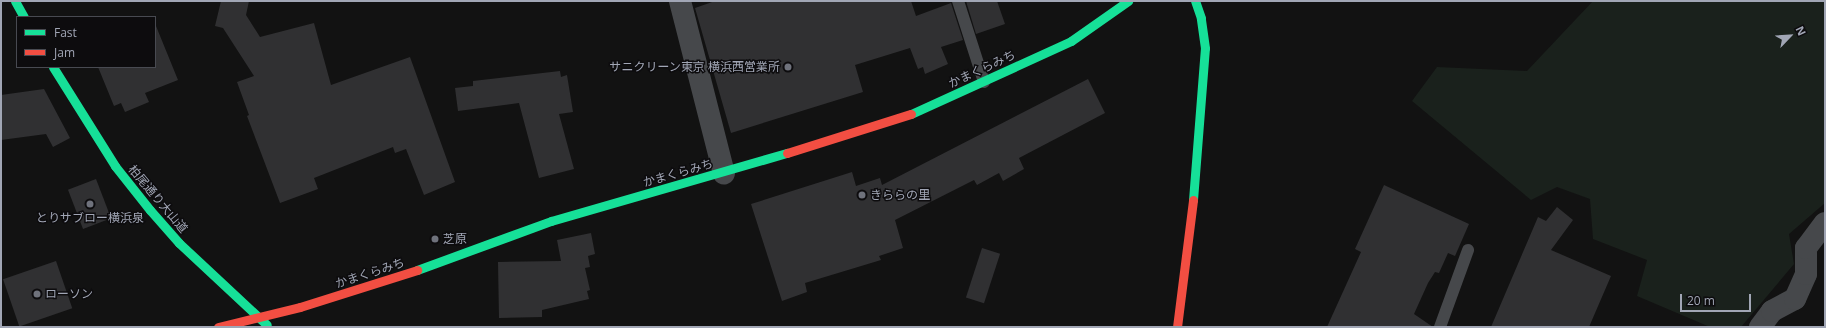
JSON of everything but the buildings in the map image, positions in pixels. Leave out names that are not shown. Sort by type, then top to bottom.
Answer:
[{"type":"main road","points":[[15,1],[23,16]]},
{"type":"main road","name":"かまくらみち","points":[[218,327],[258,318],[418,270],[551,221],[724,173],[914,113],[1071,41],[1128,1]]},
{"type":"main road","points":[[1177,327],[1190,232],[1205,48],[1201,18],[1195,1]]},
{"type":"main road","name":"柏尾通り大山道","points":[[54,68],[115,166],[150,210],[179,243],[269,327]]},
{"type":"street","points":[[680,1],[724,173]]},
{"type":"street","points":[[1760,327],[1772,312],[1794,299],[1806,274],[1806,248],[1825,223]]},
{"type":"lane","points":[[958,1],[984,82]]},
{"type":"lane","points":[[1440,327],[1468,250]]},
{"type":"shaded area","points":[[1593,1],[1825,1],[1825,203],[1789,234],[1794,264],[1741,327],[1710,327],[1637,296],[1647,260],[1593,239],[1590,199],[1557,187],[1531,200],[1412,101],[1437,67],[1527,71]]},
{"type":"traffic: fast","points":[[15,1],[23,16]]},
{"type":"traffic: fast","points":[[911,114],[1071,41],[1128,1]]},
{"type":"traffic: fast","points":[[1193,200],[1205,48],[1201,18],[1195,1]]},
{"type":"traffic: fast","points":[[54,68],[115,166],[150,210],[179,243],[267,325]]},
{"type":"traffic: fast","points":[[417,270],[551,221],[787,153]]},
{"type":"traffic: jam","points":[[787,153],[911,114]]},
{"type":"traffic: jam","points":[[1177,327],[1193,200]]},
{"type":"traffic: jam","points":[[218,327],[300,307],[417,270]]},
{"type":"place","name":"サニクリーン東京 横浜西営業所","points":[[788,67]]},
{"type":"place","name":"きららの里","points":[[862,195]]},
{"type":"place","name":"とりサブロー横浜泉","points":[[90,204]]},
{"type":"place","name":"芝原","points":[[435,239]]},
{"type":"place","name":"ローソン","points":[[37,294]]}]
